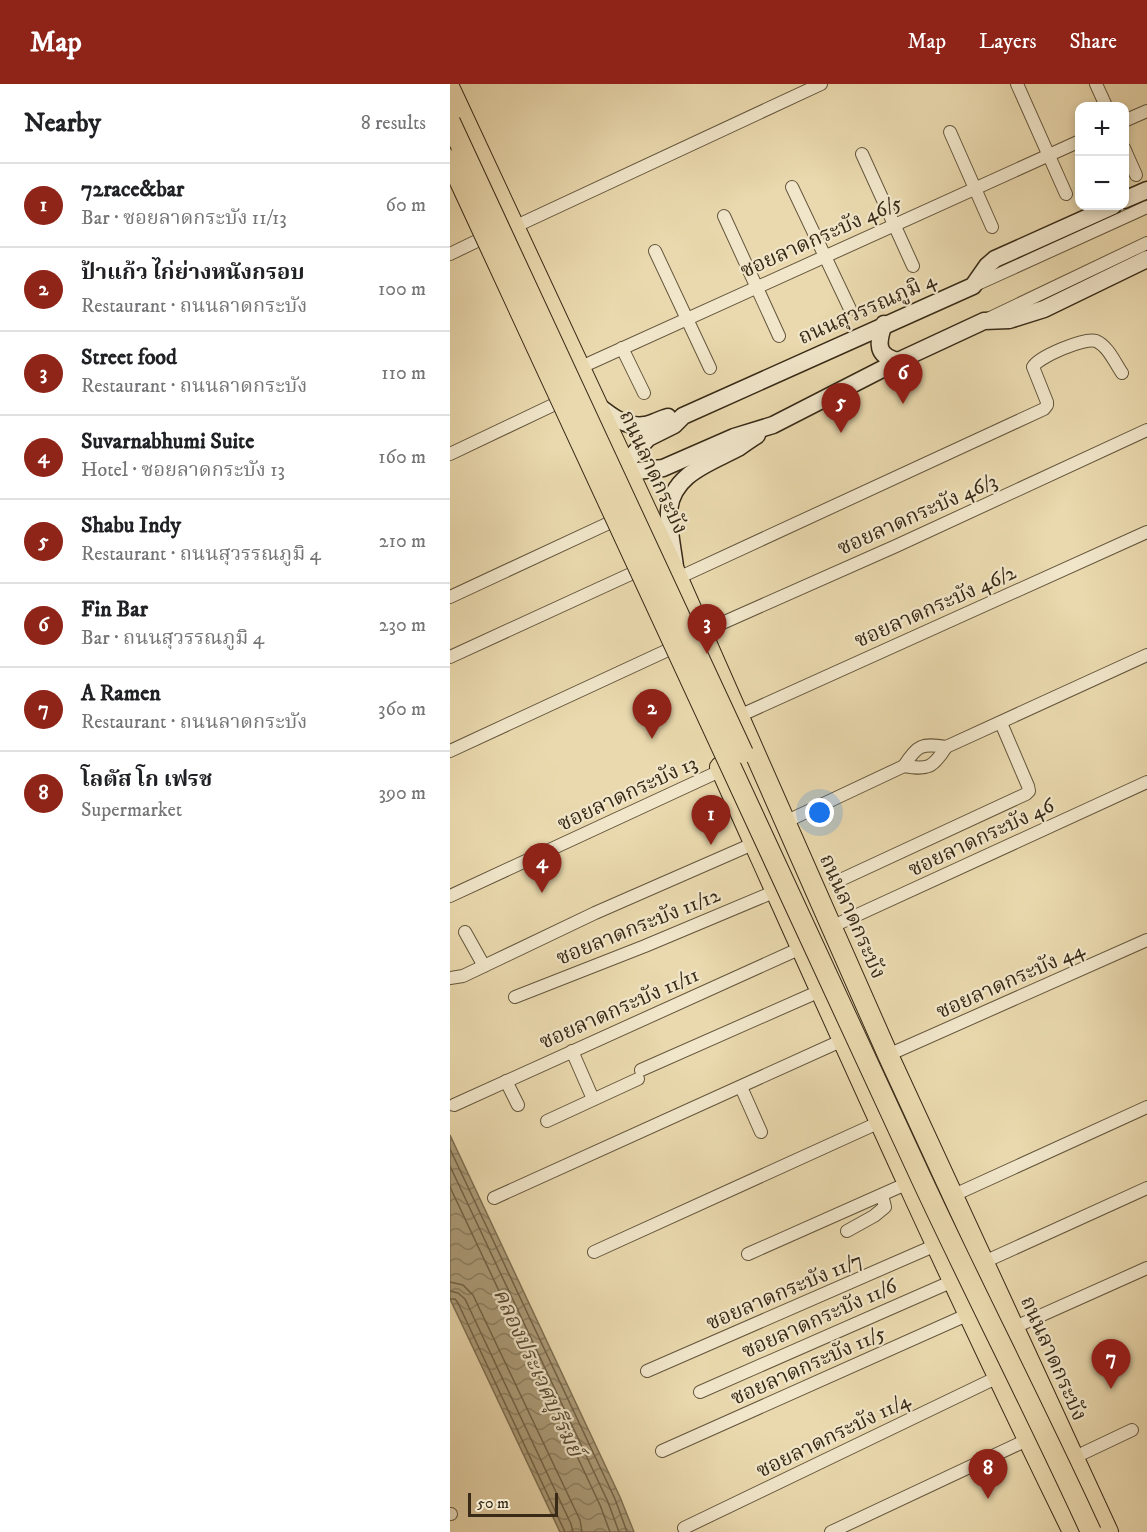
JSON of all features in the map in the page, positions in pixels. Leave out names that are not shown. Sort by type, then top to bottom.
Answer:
[{"type":"main road","name":"ถนนลาดกระบัง","points":[[450,89],[624,469],[677,575],[888,1055],[1108,1532]]},
{"type":"main road","points":[[450,122],[761,793],[820,935],[973,1273],[1034,1396],[1062,1432]]},
{"type":"main road","points":[[450,160],[979,1303],[1053,1449],[1091,1532]]},
{"type":"main road","points":[[451,182],[633,573],[936,1245],[1027,1440],[1073,1532]]},
{"type":"street","points":[[514,227],[821,84]]},
{"type":"street","points":[[1017,84],[1066,194]]},
{"type":"street","points":[[1096,84],[1104,102]]},
{"type":"street","points":[[1129,118],[1147,111]]},
{"type":"street","points":[[950,132],[992,227]]},
{"type":"street","name":"ซอยลาดกระบัง 46/5","points":[[579,368],[1075,143]]},
{"type":"street","points":[[862,154],[913,266]]},
{"type":"street","points":[[1128,156],[1136,175]]},
{"type":"street","points":[[792,187],[850,309]]},
{"type":"street","points":[[1129,198],[1147,190]]},
{"type":"street","name":"ถนนสุวรรณภูมิ 4","points":[[606,516],[609,485],[648,438],[674,425],[683,416],[1145,208]]},
{"type":"street","points":[[973,286],[995,259],[1104,210]]},
{"type":"street","points":[[724,216],[778,336]]},
{"type":"street","points":[[450,254],[479,240]]},
{"type":"street","points":[[1122,374],[1105,349],[1093,340],[1084,340],[1039,360],[1033,367],[1047,402],[1044,409],[677,575],[669,514],[671,500],[688,475],[738,448],[773,425],[898,361],[1147,243]]},
{"type":"street","points":[[655,251],[710,368]]},
{"type":"street","points":[[984,321],[1009,320],[1044,309],[1147,259]]},
{"type":"street","points":[[884,324],[878,339],[880,347],[884,355],[898,361]]},
{"type":"street","points":[[622,348],[644,393]]},
{"type":"street","points":[[595,403],[614,417],[637,425],[645,425],[669,416],[683,416]]},
{"type":"street","points":[[450,454],[557,413],[591,457],[605,466],[624,469],[663,468],[734,437],[773,425]]},
{"type":"street","name":"ซอยลาดกระบัง 46/3","points":[[702,632],[896,546],[1147,430]]},
{"type":"street","points":[[450,597],[606,516]]},
{"type":"street","name":"ซอยลาดกระบัง 46/2","points":[[739,716],[1147,532]]},
{"type":"street","points":[[450,657],[633,573]]},
{"type":"street","points":[[450,752],[668,650]]},
{"type":"street","points":[[785,822],[904,766],[930,767],[938,760],[946,747],[1147,655]]},
{"type":"street","points":[[836,882],[1026,794],[1029,791],[1028,786],[1001,723]]},
{"type":"street","points":[[904,766],[912,752],[921,746],[931,744],[946,747]]},
{"type":"street","name":"ซอยลาดกระบัง 13","points":[[450,896],[722,770]]},
{"type":"street","name":"ซอยลาดกระบัง 46","points":[[831,927],[1147,782]]},
{"type":"street","points":[[450,978],[463,976],[595,913],[755,843]]},
{"type":"street","name":"ซอยลาดกระบัง 11/12","points":[[515,997],[776,891]]},
{"type":"street","points":[[465,932],[484,966]]},
{"type":"street","name":"ซอยลาดกระบัง 44","points":[[888,1055],[1147,940]]},
{"type":"street","name":"ซอยลาดกระบัง 11/11","points":[[454,1105],[801,948]]},
{"type":"street","points":[[547,1121],[639,1075],[820,991]]},
{"type":"street","points":[[494,1198],[843,1040]]},
{"type":"street","points":[[572,1051],[593,1099]]},
{"type":"street","points":[[506,1081],[518,1105]]},
{"type":"street","points":[[741,1087],[761,1132]]},
{"type":"street","points":[[954,1195],[1147,1107]]},
{"type":"street","points":[[594,1252],[880,1122]]},
{"type":"street","points":[[748,1254],[908,1183]]},
{"type":"street","points":[[984,1262],[1147,1188]]},
{"type":"street","points":[[847,1231],[885,1206],[882,1195]]},
{"type":"street","name":"ซอยลาดกระบัง 11/7","points":[[647,1371],[936,1245]]},
{"type":"street","points":[[1015,1327],[1147,1268]]},
{"type":"street","name":"ซอยลาดกระบัง 11/6","points":[[700,1392],[953,1281]]},
{"type":"street","name":"ซอยลาดกระบัง 11/5","points":[[662,1451],[969,1314]]},
{"type":"street","name":"ซอยลาดกระบัง 11/4","points":[[684,1528],[998,1377]]},
{"type":"street","points":[[1073,1458],[1132,1431]]},
{"type":"street","points":[[831,1532],[1027,1440]]},
{"type":"water","name":"คลองประเวศบุรีรมย์","points":[[450,1135],[620,1497],[634,1532],[560,1532],[450,1299]]},
{"type":"place","name":"Fin Bar","points":[[903,404]]},
{"type":"place","name":"Shabu Indy","points":[[841,433]]},
{"type":"place","name":"Street food","points":[[707,654]]},
{"type":"place","name":"ป้าแก้ว ไก่ย่างหนังกรอบ","points":[[652,739]]},
{"type":"place","name":"72race&bar","points":[[711,845]]},
{"type":"place","name":"Suvarnabhumi Suite","points":[[542,893]]},
{"type":"place","name":"A Ramen","points":[[1111,1389]]},
{"type":"place","name":"โลตัส โก เฟรช","points":[[988,1499]]}]
